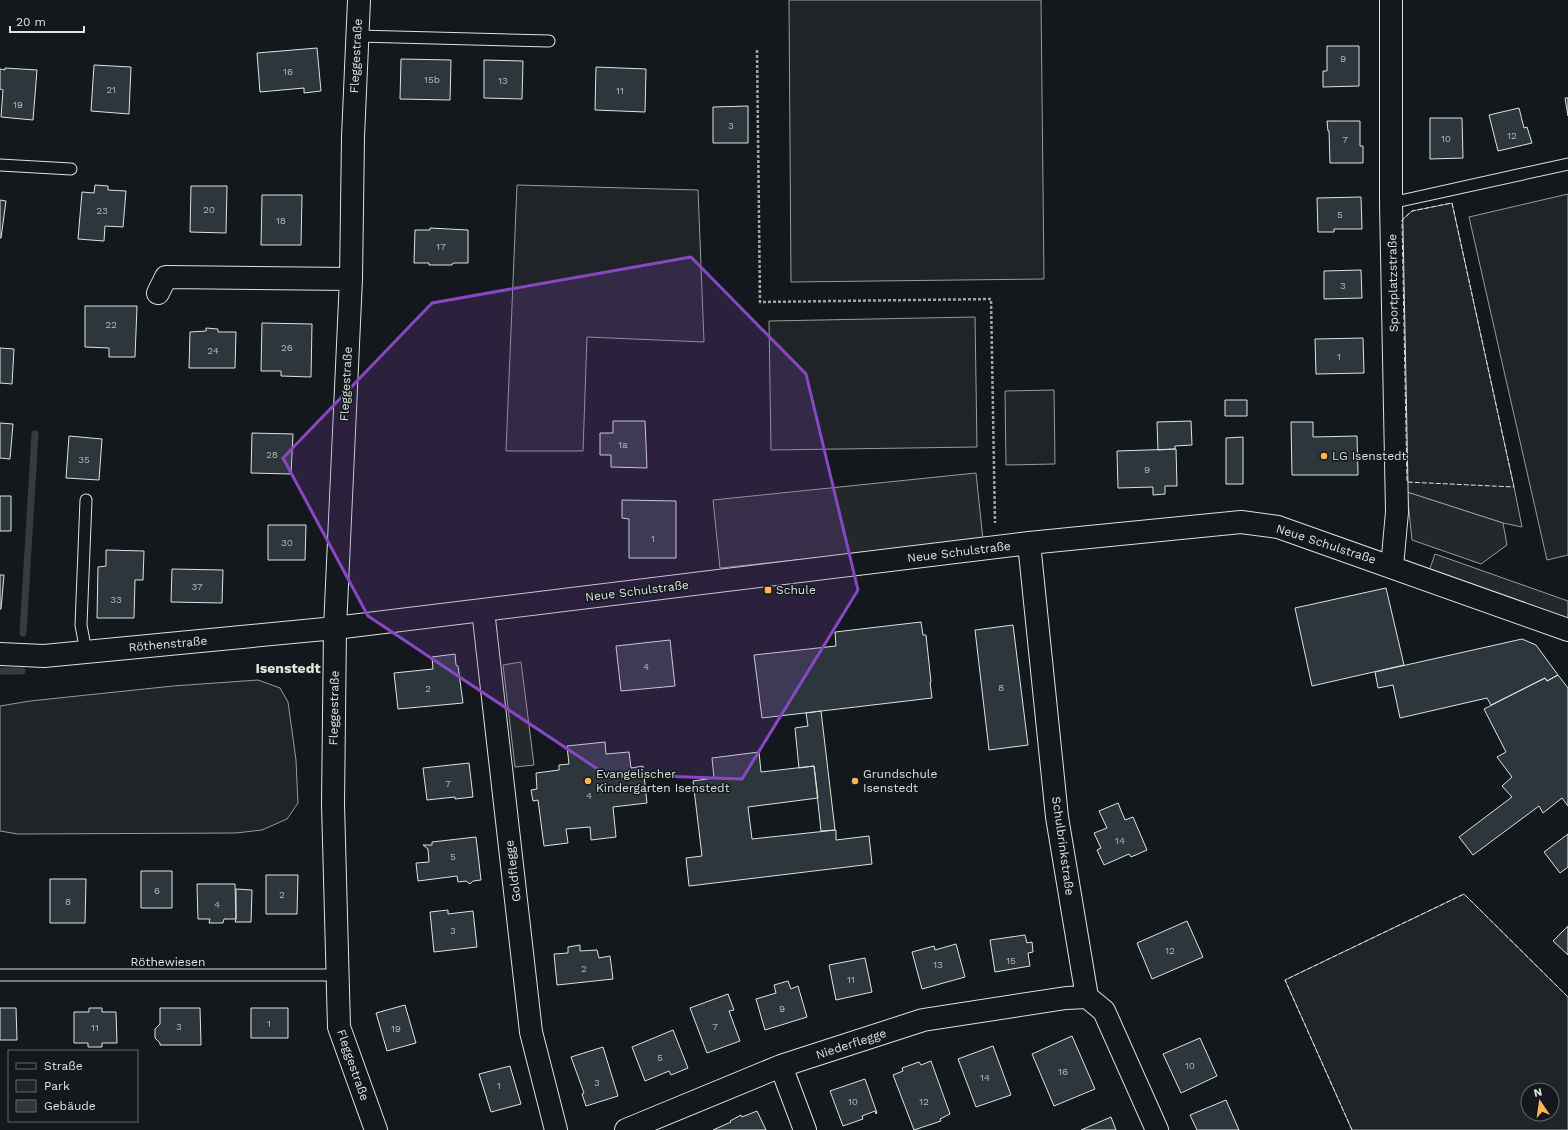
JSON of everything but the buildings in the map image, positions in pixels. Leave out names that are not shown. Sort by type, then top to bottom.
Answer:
[{"type":"street","name":"Fleggestraße","points":[[359,0],[352,137],[351,279],[335,628],[333,804],[339,1027],[376,1130]]},
{"type":"street","name":"Sportplatzstraße","points":[[1391,0],[1391,203],[1397,512],[1392,566]]},
{"type":"street","points":[[158,293],[166,277],[351,279]]},
{"type":"street","name":"Neue Schulstraße","points":[[335,628],[1029,543],[1241,522],[1278,527],[1392,566],[1568,630]]},
{"type":"street","name":"Schulbrinkstraße","points":[[1029,543],[1057,817],[1087,997]]},
{"type":"street","name":"Goldflegge","points":[[483,610],[531,1032],[556,1130]]},
{"type":"street","name":"Röthenstraße","points":[[0,654],[44,656],[335,628]]},
{"type":"street","points":[[1087,997],[1104,1011],[1157,1130]]},
{"type":"street","name":"Niederflegge","points":[[626,1130],[781,1066],[923,1020],[1066,998],[1087,997]]},
{"type":"street","points":[[781,1066],[805,1130]]},
{"type":"lane","points":[[358,36],[549,41]]},
{"type":"lane","points":[[1391,203],[1568,164]]},
{"type":"lane","points":[[0,165],[71,169]]},
{"type":"lane","points":[[86,500],[81,625],[86,652]]},
{"type":"lane","name":"Röthewiesen","points":[[0,975],[337,975]]},
{"type":"path","points":[[757,50],[760,302],[992,299],[996,547]]},
{"type":"highlighted area","points":[[691,257],[806,374],[858,590],[742,779],[605,774],[368,616],[283,458],[432,303]]},
{"type":"green space","points":[[789,0],[1041,0],[1044,279],[791,282]]},
{"type":"green space","points":[[517,185],[698,190],[704,342],[587,337],[583,451],[506,451]]},
{"type":"green space","points":[[1568,194],[1568,555],[1547,560],[1469,217]]},
{"type":"green space","points":[[1452,203],[1522,527],[1503,523],[1407,492],[1402,220],[1412,211]]},
{"type":"green space","points":[[975,317],[977,447],[771,450],[769,321]]},
{"type":"green space","points":[[1054,390],[1055,464],[1006,465],[1005,391]]},
{"type":"green space","points":[[258,680],[280,688],[288,702],[296,760],[298,803],[287,819],[262,830],[236,833],[18,834],[0,831],[0,706],[30,701],[173,686]]},
{"type":"green space","points":[[1464,894],[1568,997],[1568,1130],[1352,1130],[1285,980]]},
{"type":"shaded area","points":[[976,473],[983,540],[720,568],[713,500]]},
{"type":"shaded area","points":[[1407,492],[1503,523],[1507,545],[1481,564],[1412,540]]},
{"type":"shaded area","points":[[1435,554],[1568,601],[1568,622],[1428,574]]},
{"type":"shaded area","points":[[521,662],[534,765],[515,767],[503,665]]},
{"type":"waterway","points":[[23,633],[35,434]]},
{"type":"waterway","points":[[0,671],[22,671]]},
{"type":"fence","points":[[1452,203],[1514,487],[1407,482],[1402,220],[1412,211],[1452,203]]},
{"type":"fence","points":[[1352,1130],[1285,980],[1464,894],[1568,997]]},
{"type":"place","name":"LG Isenstedt","points":[[1324,456]]},
{"type":"place","name":"Schule","points":[[768,590]]},
{"type":"place","name":"Evangelischer Kindergarten Isenstedt","points":[[588,781]]},
{"type":"place","name":"Grundschule Isenstedt","points":[[855,781]]},
{"type":"district","name":"Isenstedt","points":[[288,668]]}]
